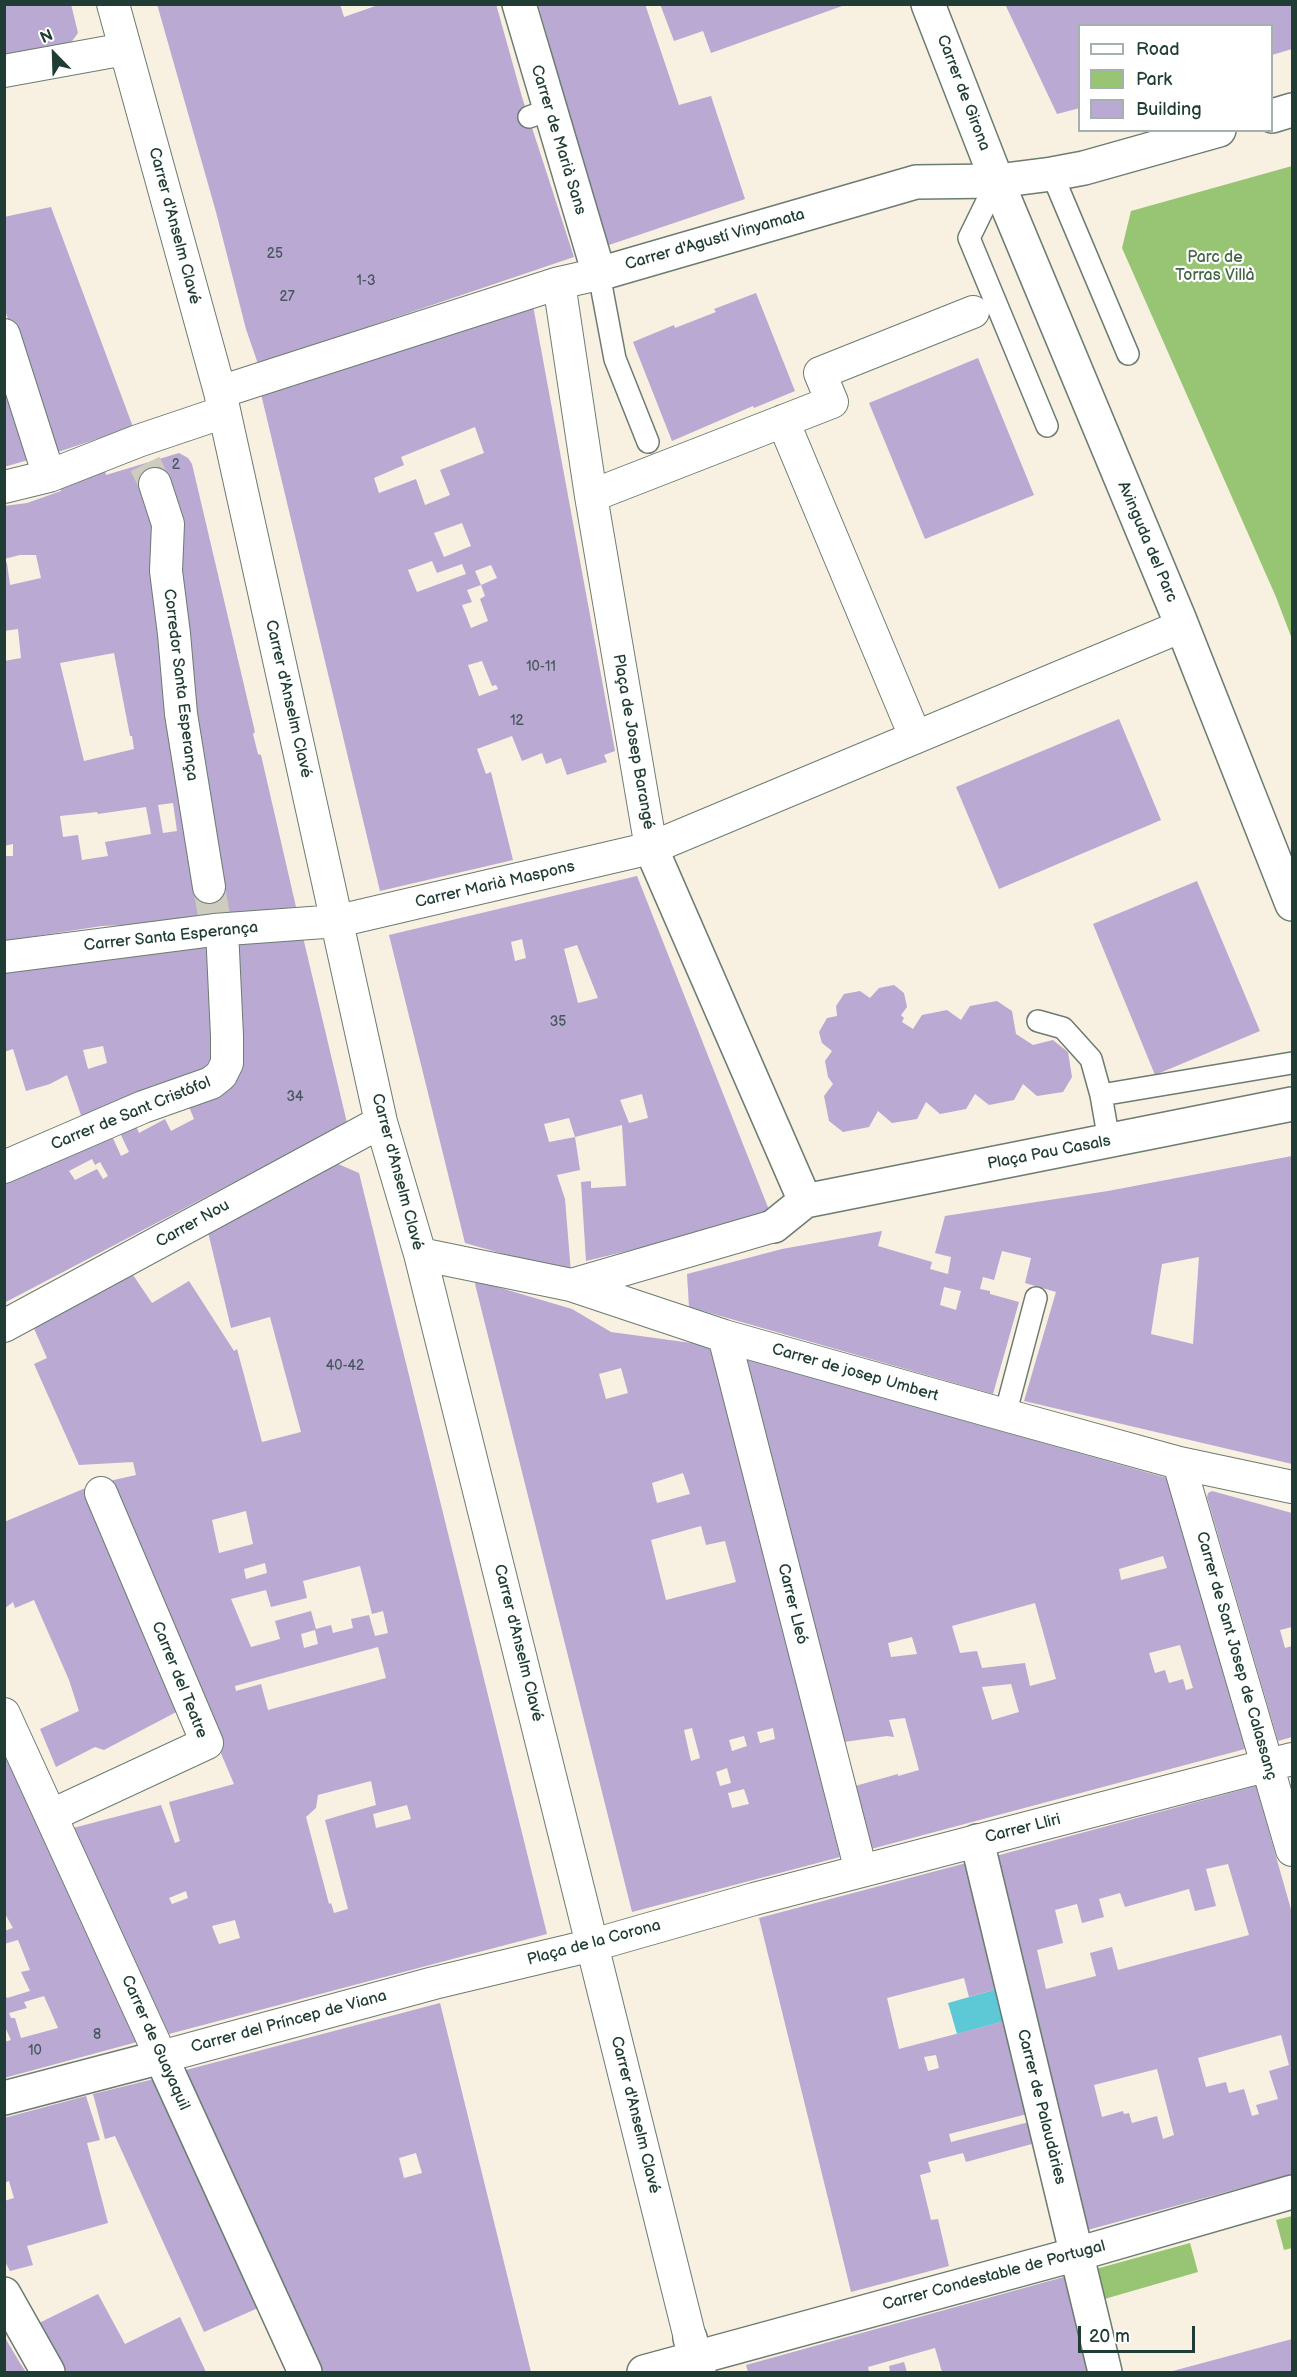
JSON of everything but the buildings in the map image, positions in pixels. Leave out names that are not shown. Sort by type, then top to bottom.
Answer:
[{"type":"street","name":"Carrer d'Anselm Clavé","points":[[113,4],[222,402],[381,1122],[420,1254],[695,2356]]},
{"type":"street","name":"Carrer de Marià Sans","points":[[519,4],[539,114],[599,274]]},
{"type":"street","name":"Carrer de Girona","points":[[928,4],[997,181]]},
{"type":"street","points":[[4,70],[125,49]]},
{"type":"street","points":[[1273,116],[1293,110]]},
{"type":"street","name":"Carrer d'Agustí Vinyamata","points":[[4,486],[49,476],[138,441],[222,402],[559,284],[916,182],[997,181],[1052,174],[1084,168],[1212,132]]},
{"type":"street","name":"Avinguda del Parc","points":[[997,181],[1182,626],[1293,904]]},
{"type":"street","name":"Plaça de Josep Barangé","points":[[559,284],[591,496],[651,848],[1182,626]]},
{"type":"street","points":[[591,496],[832,402],[820,373],[973,312]]},
{"type":"street","points":[[4,335],[49,476]]},
{"type":"street","points":[[783,421],[915,736]]},
{"type":"street","name":"Corredor Santa Esperança","points":[[155,484],[168,525],[166,571],[180,714],[215,916]]},
{"type":"street","points":[[651,848],[805,1201]]},
{"type":"street","name":"Carrer Marià Maspons","points":[[338,921],[651,848]]},
{"type":"street","name":"Carrer Santa Esperança","points":[[4,957],[215,916],[338,921]]},
{"type":"street","name":"Carrer de Sant Cristófol","points":[[4,1167],[143,1107],[211,1083],[221,1075],[227,1063],[227,1036],[215,916]]},
{"type":"street","name":"Plaça Pau Casals","points":[[774,1226],[805,1201],[1293,1104]]},
{"type":"street","name":"Carrer Nou","points":[[4,1326],[381,1122]]},
{"type":"street","points":[[572,1285],[774,1226]]},
{"type":"street","name":"Carrer de josep Umbert","points":[[420,1254],[572,1285],[724,1336],[1005,1415],[1179,1463],[1293,1487]]},
{"type":"street","points":[[638,1307],[640,1265]]},
{"type":"street","name":"Carrer Lleó","points":[[724,1336],[861,1871]]},
{"type":"street","name":"Carrer de Sant Josep de Calassanç","points":[[1179,1463],[1281,1763],[1293,1850]]},
{"type":"street","name":"Carrer del Teatre","points":[[52,1815],[207,1743],[101,1494]]},
{"type":"street","name":"Carrer de Guayaquil","points":[[4,1714],[52,1815],[304,2373]]},
{"type":"street","name":"Carrer Lliri","points":[[754,1899],[1281,1763]]},
{"type":"street","name":"Carrer de Palaudàries","points":[[977,1841],[1105,2373]]},
{"type":"street","name":"Plaça de la Corona","points":[[434,1983],[593,1945],[754,1899]]},
{"type":"street","name":"Carrer del Príncep de Viana","points":[[4,2098],[434,1983]]},
{"type":"street","name":"Carrer Condestable de Portugal","points":[[644,2373],[695,2356],[1077,2254],[1293,2192]]},
{"type":"street","points":[[4,2294],[48,2373]]},
{"type":"lane","points":[[1052,174],[1128,354]]},
{"type":"lane","points":[[997,181],[969,238],[1047,426]]},
{"type":"lane","points":[[599,274],[615,359],[648,442]]},
{"type":"lane","points":[[1038,1021],[1063,1028],[1090,1059],[1101,1095],[1109,1141]]},
{"type":"lane","points":[[1101,1095],[1293,1063]]},
{"type":"lane","points":[[1005,1415],[1036,1298]]},
{"type":"green space","name":"Parc de Torras Villà","points":[[1292,166],[1292,639],[1276,597],[1122,248],[1131,211]]},
{"type":"green space","points":[[1292,2216],[1292,2248],[1284,2250],[1276,2220]]},
{"type":"green space","points":[[1190,2243],[1198,2272],[1101,2300],[1092,2270]]},
{"type":"water","points":[[1001,1988],[1009,2020],[957,2034],[948,2003]]},
{"type":"tunnel","points":[[145,464],[155,484]]},
{"type":"tunnel","points":[[209,887],[214,916]]}]
